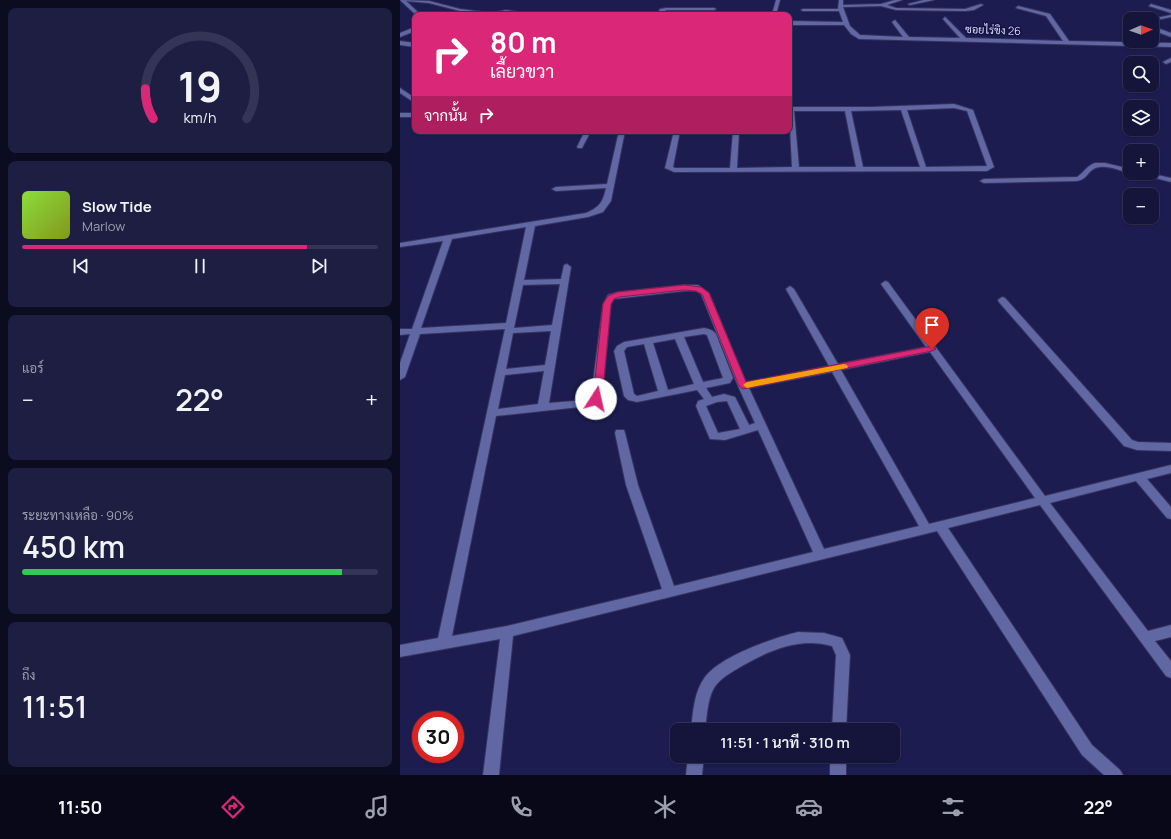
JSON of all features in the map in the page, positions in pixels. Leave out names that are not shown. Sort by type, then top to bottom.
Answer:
[{"type":"street","points":[[402,0],[416,12]]},
{"type":"street","points":[[407,0],[429,2],[473,12]]},
{"type":"street","points":[[775,11],[778,0]]},
{"type":"street","points":[[883,6],[900,0]]},
{"type":"street","points":[[883,6],[920,3],[932,0]]},
{"type":"street","points":[[803,10],[842,3],[902,9],[965,10],[981,5]]},
{"type":"street","name":"ซอยไร่ขิง 26","points":[[842,3],[846,24],[855,36],[859,37],[1171,44]]},
{"type":"street","points":[[1151,5],[1171,12]]},
{"type":"street","points":[[662,12],[664,9],[691,7],[714,10]]},
{"type":"street","points":[[688,12],[691,7]]},
{"type":"street","points":[[1018,7],[1048,15],[1067,42]]},
{"type":"street","points":[[455,12],[460,10]]},
{"type":"street","points":[[502,12],[513,12]]},
{"type":"street","points":[[1159,19],[1171,16]]},
{"type":"street","points":[[945,18],[965,40]]},
{"type":"street","points":[[1162,18],[1171,21]]},
{"type":"street","points":[[895,22],[907,38]]},
{"type":"street","points":[[792,23],[846,24]]},
{"type":"street","points":[[792,29],[801,29]]},
{"type":"street","points":[[400,35],[412,30]]},
{"type":"street","points":[[1159,30],[1171,34]]},
{"type":"street","points":[[400,43],[412,45]]},
{"type":"street","points":[[400,90],[412,99]]},
{"type":"street","points":[[676,134],[669,168],[674,170],[924,170],[987,169],[991,167],[991,163],[970,110],[954,106],[792,109]]},
{"type":"street","points":[[903,108],[924,170]]},
{"type":"street","points":[[848,109],[860,170]]},
{"type":"street","points":[[400,115],[412,115]]},
{"type":"street","points":[[792,129],[796,170]]},
{"type":"street","points":[[580,147],[586,134]]},
{"type":"street","points":[[400,245],[588,215],[600,210],[607,201],[621,134]]},
{"type":"street","points":[[734,170],[736,134]]},
{"type":"street","points":[[984,181],[1077,179],[1083,178],[1091,168],[1096,166],[1123,170]]},
{"type":"street","points":[[1159,177],[1171,180]]},
{"type":"street","points":[[556,189],[609,186]]},
{"type":"street","points":[[444,644],[531,224]]},
{"type":"street","points":[[400,377],[448,238]]},
{"type":"street","points":[[543,407],[568,267]]},
{"type":"street","points":[[519,283],[565,281]]},
{"type":"street","points":[[885,284],[1042,500],[1171,672]]},
{"type":"street","points":[[491,412],[589,403],[596,399],[607,304],[611,298],[618,295],[677,288],[698,288],[705,293],[743,386],[820,554]]},
{"type":"street","points":[[790,289],[835,368],[932,527],[1087,750],[1115,775]]},
{"type":"street","points":[[1002,300],[1128,443],[1137,446],[1171,447]]},
{"type":"street","points":[[400,332],[556,328]]},
{"type":"street","points":[[709,332],[728,378],[726,381],[723,383],[664,394],[637,398],[632,398],[629,396],[619,351],[620,348],[624,345],[679,336],[709,332]]},
{"type":"street","points":[[679,336],[700,387],[710,401]]},
{"type":"street","points":[[648,341],[664,394]]},
{"type":"street","points":[[743,386],[932,349]]},
{"type":"street","points":[[500,372],[549,368]]},
{"type":"street","points":[[746,430],[731,399],[726,397],[702,404],[701,410],[714,436],[723,436],[746,430],[761,425]]},
{"type":"street","points":[[620,433],[632,485],[670,593]]},
{"type":"street","points":[[400,652],[507,632],[1171,469]]},
{"type":"street","points":[[1139,477],[1171,516]]},
{"type":"street","points":[[1145,638],[1171,631]]},
{"type":"street","points":[[491,775],[507,632]]},
{"type":"street","points":[[699,723],[702,701],[710,682],[727,668],[749,655],[779,642],[805,637],[826,638],[837,642],[843,655],[840,723]]},
{"type":"street","points":[[694,775],[695,763]]},
{"type":"street","points":[[838,763],[838,775]]},
{"type":"slow traffic","points":[[747,385],[844,367]]},
{"type":"route","points":[[596,399],[607,304],[611,298],[618,295],[684,288],[698,288],[705,293],[743,386],[932,349]]}]
